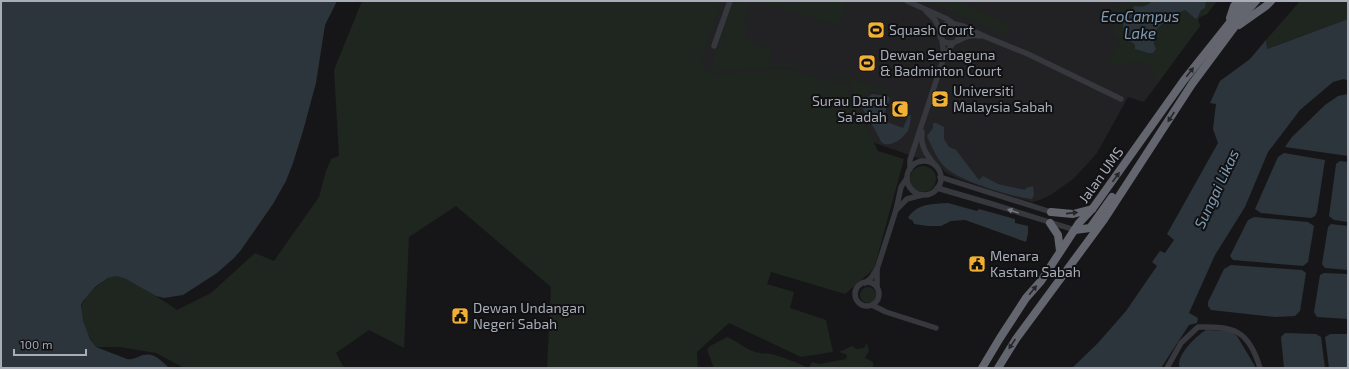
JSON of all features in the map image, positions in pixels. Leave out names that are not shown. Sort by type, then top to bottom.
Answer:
[{"type":"highway","points":[[1229,28],[1234,6],[1238,1]]},
{"type":"highway","name":"Jalan UMS","points":[[998,368],[1016,338],[1040,308],[1103,221],[1192,84],[1211,60],[1229,28],[1247,1]]},
{"type":"highway","name":"Jalan UMS","points":[[982,368],[1026,298],[1041,281],[1079,223],[1093,208],[1184,80],[1229,28],[1256,1]]},
{"type":"highway","points":[[1229,28],[1266,6],[1271,1]]},
{"type":"highway","points":[[1075,230],[1090,228],[1114,194],[1128,181]]},
{"type":"highway","points":[[1051,212],[1073,214],[1093,208]]},
{"type":"highway","points":[[1050,223],[1058,235],[1060,251]]},
{"type":"street","points":[[714,46],[730,1]]},
{"type":"street","points":[[908,1],[946,19],[954,24],[960,33],[944,57],[910,160],[910,169],[902,187],[877,269],[871,278],[860,285],[856,290],[855,295],[863,305],[872,305],[886,312],[936,328]]},
{"type":"street","points":[[923,8],[935,20],[940,31],[944,57]]},
{"type":"street","points":[[940,31],[944,25],[949,23],[963,26],[1028,54],[1121,99]]},
{"type":"street","points":[[942,39],[948,43],[955,42],[964,36],[974,35],[986,37]]},
{"type":"street","points":[[896,210],[907,199],[932,193],[940,182],[939,172],[927,155],[922,142],[922,124]]},
{"type":"street","points":[[910,169],[916,164],[922,162],[935,166]]},
{"type":"street","points":[[940,177],[1051,212]]},
{"type":"street","points":[[907,178],[913,191],[922,195]]},
{"type":"street","points":[[937,188],[1075,230]]},
{"type":"street","points":[[872,305],[876,302],[879,294],[877,288],[877,269]]},
{"type":"street","points":[[865,283],[872,283],[877,288]]},
{"type":"street","points":[[878,298],[886,312]]},
{"type":"street","points":[[1167,368],[1181,343],[1198,327],[1211,327],[1236,331],[1242,335],[1247,340],[1260,368]]},
{"type":"shaded area","points":[[362,1],[721,1],[701,62],[710,75],[786,69],[845,85],[878,151],[904,159],[874,269],[845,294],[771,272],[767,284],[794,292],[790,308],[826,320],[833,352],[801,357],[729,323],[697,352],[698,368],[547,368],[551,287],[456,206],[409,237],[404,348],[369,330],[336,353],[344,368],[184,368],[156,353],[120,347],[96,347],[84,326],[81,308],[84,299],[88,294],[109,278],[119,276],[136,284],[177,310],[211,293],[255,253],[274,261],[319,197],[331,159],[339,156],[334,70]]},
{"type":"shaded area","name":"Universiti Malaysia Sabah","points":[[475,1],[1217,1],[1207,14],[1200,17],[1198,20],[1200,26],[1144,102],[1128,97],[1097,153],[1079,173],[1072,180],[1052,194],[1032,202],[959,179],[946,173],[940,166]]},
{"type":"shaded area","points":[[738,1],[750,4],[743,24],[749,28],[745,39],[771,49],[769,63],[796,62],[889,90],[887,93],[871,92],[858,101],[848,81],[799,65],[710,72],[732,4]]},
{"type":"shaded area","points":[[760,1],[848,1],[839,27]]},
{"type":"shaded area","points":[[928,1],[959,1],[1010,25],[1006,36]]},
{"type":"shaded area","points":[[1152,1],[1148,5],[1141,7],[1136,6],[1126,13],[1132,42],[1135,45],[1135,49],[1148,53],[1155,51],[1155,33],[1167,21],[1185,10],[1197,19],[1201,10],[1205,8],[1206,1],[1217,1],[1207,14],[1200,17],[1198,20],[1200,26],[1157,84],[1150,67],[1136,61],[1121,67],[1108,63],[1120,40],[1114,34],[1114,26],[1108,23],[1116,6],[1120,7],[1122,2]]},
{"type":"shaded area","points":[[1300,1],[1348,1],[1348,19],[1267,49],[1266,40]]},
{"type":"shaded area","points":[[923,166],[932,170],[936,179],[932,188],[923,192],[914,188],[910,179],[914,170]]},
{"type":"shaded area","points":[[868,287],[874,289],[876,295],[874,301],[868,303],[862,301],[860,295],[862,289]]},
{"type":"shaded area","points":[[727,337],[755,352],[778,356],[807,368],[714,368],[707,350],[710,346]]},
{"type":"shaded area","points":[[867,343],[869,351],[865,358],[873,362],[873,368],[809,368],[812,362],[819,364],[846,359],[847,355],[839,352],[852,346],[856,349],[864,348]]},
{"type":"water","points":[[1,1],[337,1],[325,25],[316,83],[293,163],[286,181],[273,204],[241,250],[217,273],[183,295],[164,298],[156,296],[126,279],[117,276],[108,278],[95,287],[81,305],[83,321],[90,339],[96,347],[127,359],[134,359],[147,354],[151,355],[158,358],[169,368],[1,368]]},
{"type":"water","name":"EcoCampus Lake","points":[[1152,1],[1206,1],[1205,8],[1201,10],[1197,19],[1185,10],[1173,16],[1164,23],[1154,35],[1156,49],[1153,53],[1148,53],[1135,49],[1135,45],[1132,42],[1127,41],[1123,19],[1134,6],[1144,6]]},
{"type":"water","name":"Sungai Likas","points":[[1348,19],[1348,81],[1344,79],[1333,82],[1300,110],[1268,152],[1245,207],[1215,255],[1189,313],[1198,318],[1197,323],[1189,325],[1161,368],[1072,368],[1098,343],[1126,311],[1157,266],[1152,262],[1160,251],[1165,253],[1174,240],[1167,234],[1218,143],[1213,129],[1216,104],[1210,103],[1220,81],[1250,59],[1266,40],[1267,49]]},
{"type":"water","points":[[872,94],[888,96],[890,99],[882,120],[903,128],[909,115],[911,116],[908,131],[896,142],[889,144],[882,143],[861,106],[862,102]]},
{"type":"water","points":[[1348,94],[1348,156],[1285,147],[1292,137],[1325,105],[1338,96]]},
{"type":"water","points":[[933,123],[944,127],[944,139],[949,147],[956,150],[979,180],[983,176],[998,184],[1025,190],[1026,188],[1033,186],[1034,195],[1032,199],[987,188],[963,178],[946,168],[937,157],[927,136],[933,128]]},
{"type":"water","points":[[1284,153],[1325,160],[1317,212],[1315,216],[1311,218],[1261,213],[1255,209],[1278,157]]},
{"type":"water","points":[[1340,161],[1348,162],[1348,222],[1334,220],[1329,216],[1336,164]]},
{"type":"water","points":[[948,203],[977,211],[979,209],[1015,219],[1015,223],[1028,226],[1026,242],[965,220],[951,221],[941,226],[928,226],[914,224],[913,221],[908,218],[916,209],[926,205]]},
{"type":"water","points":[[1254,217],[1308,222],[1314,226],[1308,262],[1303,266],[1233,260],[1230,256],[1248,220]]},
{"type":"water","points":[[1331,224],[1348,226],[1348,270],[1325,268],[1322,264],[1328,227]]},
{"type":"water","points":[[1231,265],[1302,270],[1306,273],[1300,311],[1295,316],[1275,317],[1211,310],[1208,306],[1208,302],[1224,269]]},
{"type":"water","points":[[1324,273],[1348,274],[1348,319],[1317,317],[1314,312],[1320,275]]},
{"type":"water","points":[[1206,330],[1230,331],[1237,336],[1256,368],[1180,368],[1179,363],[1183,352],[1197,336]]},
{"type":"water","points":[[1285,333],[1316,334],[1321,337],[1325,368],[1284,368],[1281,337]]},
{"type":"water","points":[[1330,334],[1348,334],[1348,368],[1329,368],[1325,337]]},
{"type":"place","name":"Squash Court","points":[[876,30]]},
{"type":"place","name":"Dewan Serbaguna & Badminton Court","points":[[867,63]]},
{"type":"place","name":"Universiti Malaysia Sabah","points":[[940,99]]},
{"type":"place","name":"Surau Darul Sa'adah","points":[[900,109]]},
{"type":"place","name":"Menara Kastam Sabah","points":[[977,264]]},
{"type":"place","name":"Dewan Undangan Negeri Sabah","points":[[460,316]]}]
